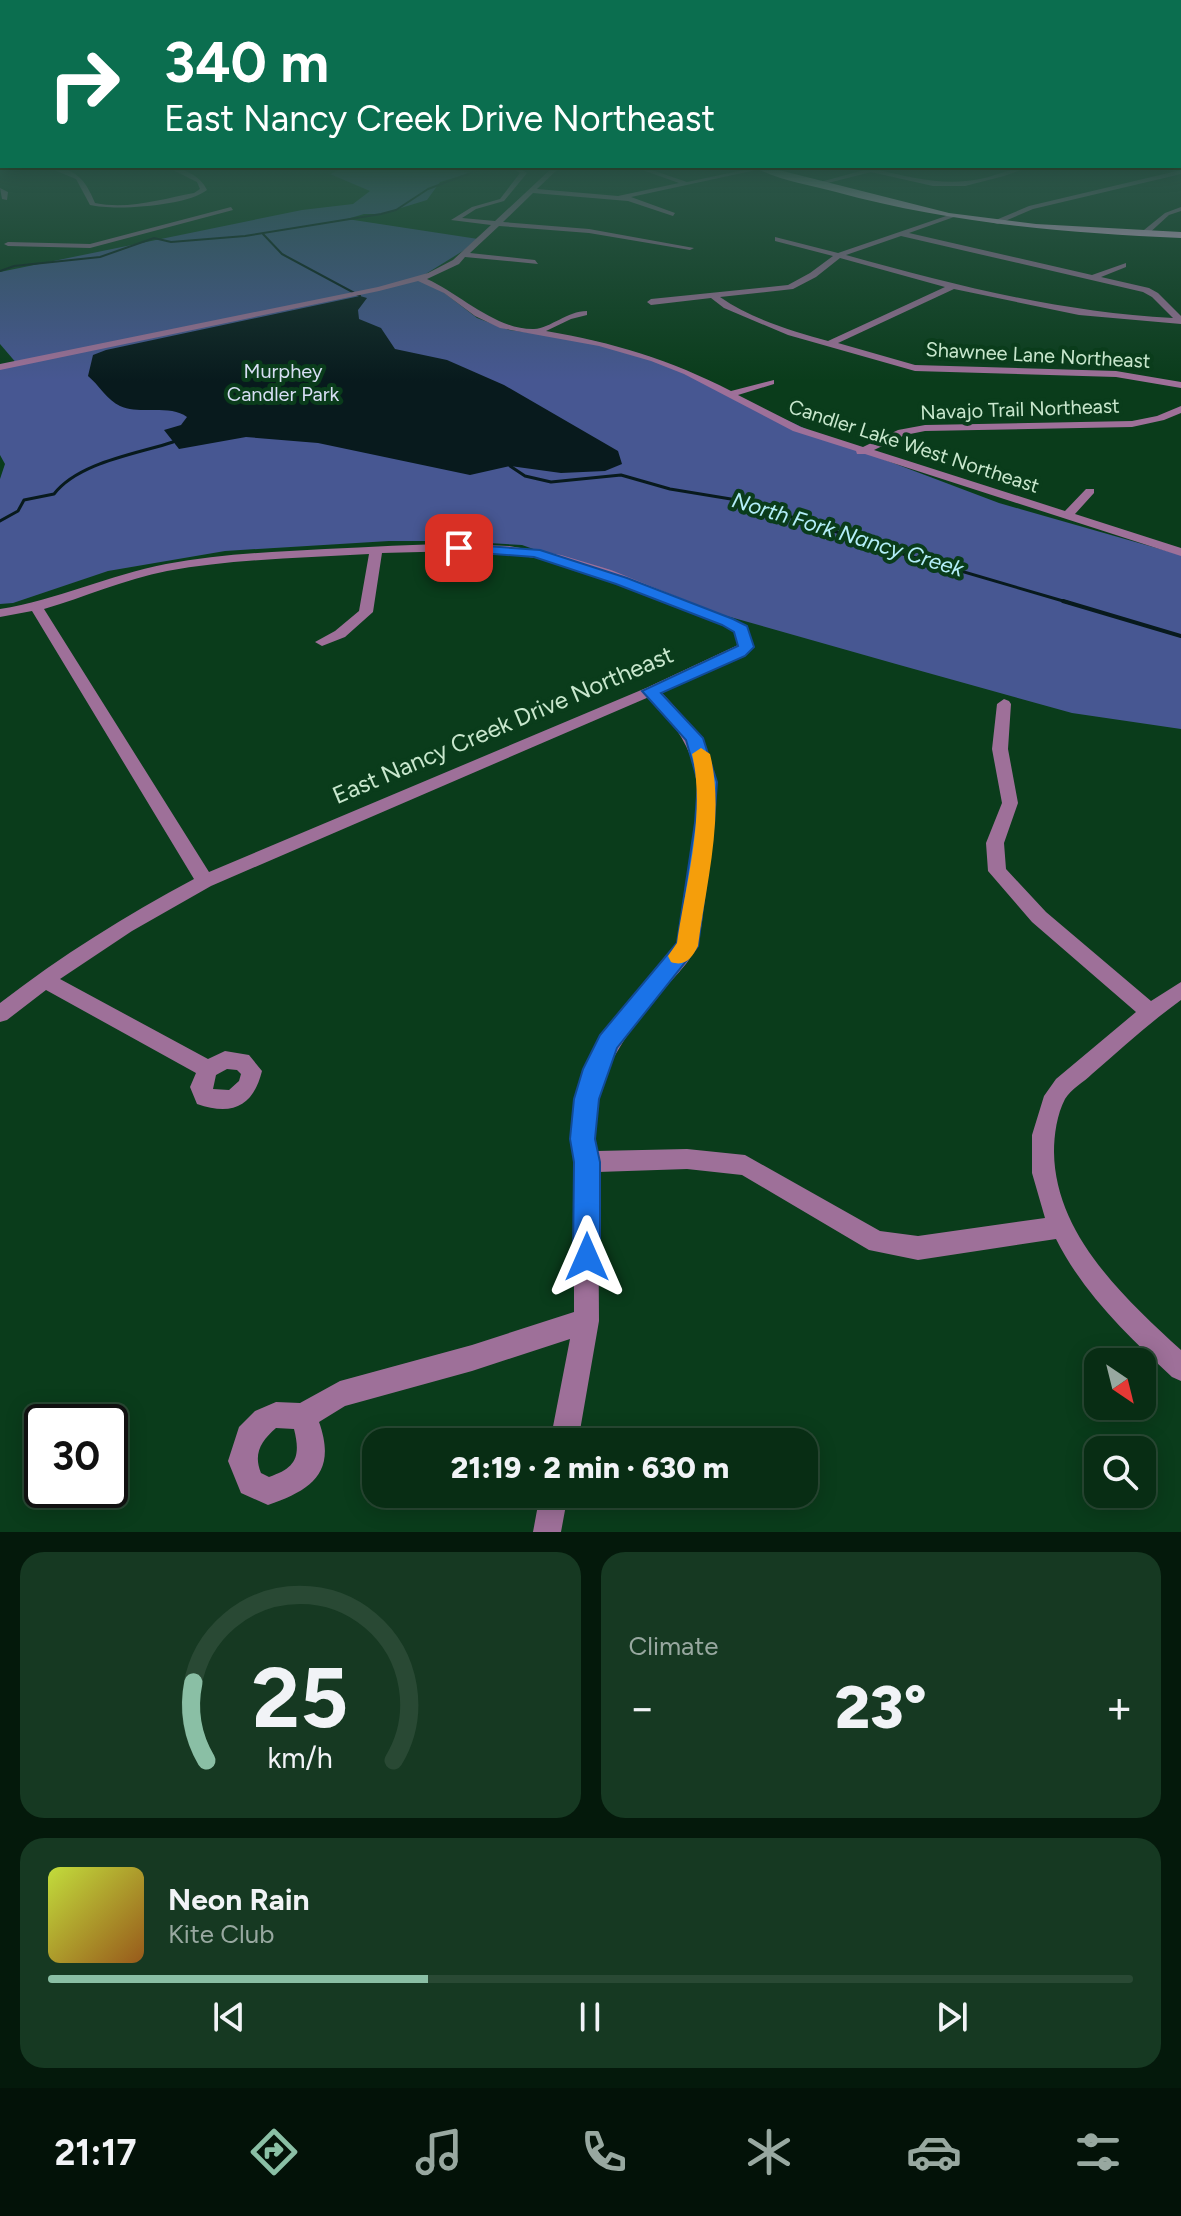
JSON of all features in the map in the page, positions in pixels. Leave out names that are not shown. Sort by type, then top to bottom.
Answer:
[{"type":"street","points":[[5,242],[90,246],[119,238]]},
{"type":"street","points":[[0,367],[421,279],[449,267],[483,238]]},
{"type":"street","points":[[635,238],[690,248]]},
{"type":"street","points":[[651,302],[790,287],[839,255],[887,238]]},
{"type":"street","points":[[920,238],[1095,277],[1155,295],[1181,321]]},
{"type":"street","points":[[778,239],[956,285],[1094,316],[1181,321]]},
{"type":"street","points":[[465,255],[535,262]]},
{"type":"street","points":[[1095,277],[1123,265]]},
{"type":"street","name":"Candler Lake West Northeast","points":[[421,279],[447,291],[488,320],[535,333],[633,352],[674,366],[797,429],[1181,552]]},
{"type":"street","points":[[831,343],[956,285]]},
{"type":"street","name":"Shawnee Lane Northeast","points":[[714,297],[767,324],[889,362],[931,370],[1098,373],[1158,379],[1181,385]]},
{"type":"street","points":[[535,333],[584,313]]},
{"type":"street","points":[[730,394],[771,382]]},
{"type":"street","name":"Navajo Trail Northeast","points":[[861,452],[902,432],[925,428],[1132,424],[1160,418],[1181,409]]},
{"type":"street","points":[[1067,516],[1090,491]]},
{"type":"street","points":[[0,613],[36,607],[163,568],[249,556],[376,549],[366,612],[340,634],[322,642]]},
{"type":"street","name":"East Nancy Creek Drive Northeast","points":[[43,979],[141,914],[205,881],[740,653],[746,647],[741,630],[684,605],[535,553],[492,549],[376,549]]},
{"type":"street","points":[[36,607],[205,881]]},
{"type":"street","points":[[567,1428],[586,1321],[587,1162],[582,1139],[587,1099],[595,1069],[609,1042],[687,946],[705,823],[708,782],[694,738],[651,691]]},
{"type":"street","points":[[1004,704],[1000,749],[1010,803],[995,843],[997,871],[1039,917],[1149,1011]]},
{"type":"street","points":[[0,1014],[43,979],[208,1069]]},
{"type":"street","points":[[1181,990],[1149,1011],[1056,1093],[1041,1138],[1045,1191],[1060,1227],[1096,1282],[1181,1368]]},
{"type":"street","points":[[587,1162],[687,1159],[745,1165],[877,1242],[918,1248],[1060,1227]]},
{"type":"street","points":[[303,1416],[340,1394],[472,1358],[586,1321]]},
{"type":"street","points":[[547,1532],[551,1508]]},
{"type":"green space","name":"Murphey Candler Park","points":[[163,238],[478,239],[416,280],[434,285],[477,318],[509,330],[594,341],[650,357],[819,435],[999,503],[1181,555],[1181,729],[1072,713],[896,664],[709,611],[522,545],[389,541],[225,551],[108,571],[13,603],[0,604],[0,479],[5,464],[0,455],[0,369],[18,365],[0,344],[0,272]]},
{"type":"shaded area","points":[[360,296],[367,298],[358,310],[359,319],[381,328],[395,349],[447,360],[504,385],[618,451],[622,464],[605,471],[561,473],[510,466],[470,475],[318,443],[246,437],[179,449],[164,430],[181,425],[187,417],[172,411],[120,406],[88,376],[93,355],[106,350]]},
{"type":"waterway","points":[[0,271],[14,266],[100,257],[153,238]]},
{"type":"waterway","points":[[156,238],[171,242],[214,238]]},
{"type":"waterway","name":"North Fork Nancy Creek","points":[[267,238],[282,254],[360,296]]},
{"type":"waterway","points":[[0,521],[18,511],[24,500],[54,494],[65,483],[93,467],[173,442]]},
{"type":"waterway","name":"North Fork Nancy Creek","points":[[510,466],[525,476],[551,482],[621,475],[670,489],[743,501],[906,555],[1070,603]]},
{"type":"waterway","name":"North Fork Nancy Creek","points":[[1063,601],[1181,636]]},
{"type":"slow traffic","points":[[678,956],[687,946],[705,823],[708,782],[701,754]]},
{"type":"route","points":[[459,548],[535,553],[568,562],[727,622],[741,630],[746,647],[740,653],[651,691],[694,738],[708,782],[705,823],[687,946],[609,1042],[595,1069],[582,1139],[587,1162],[587,1257]]}]
